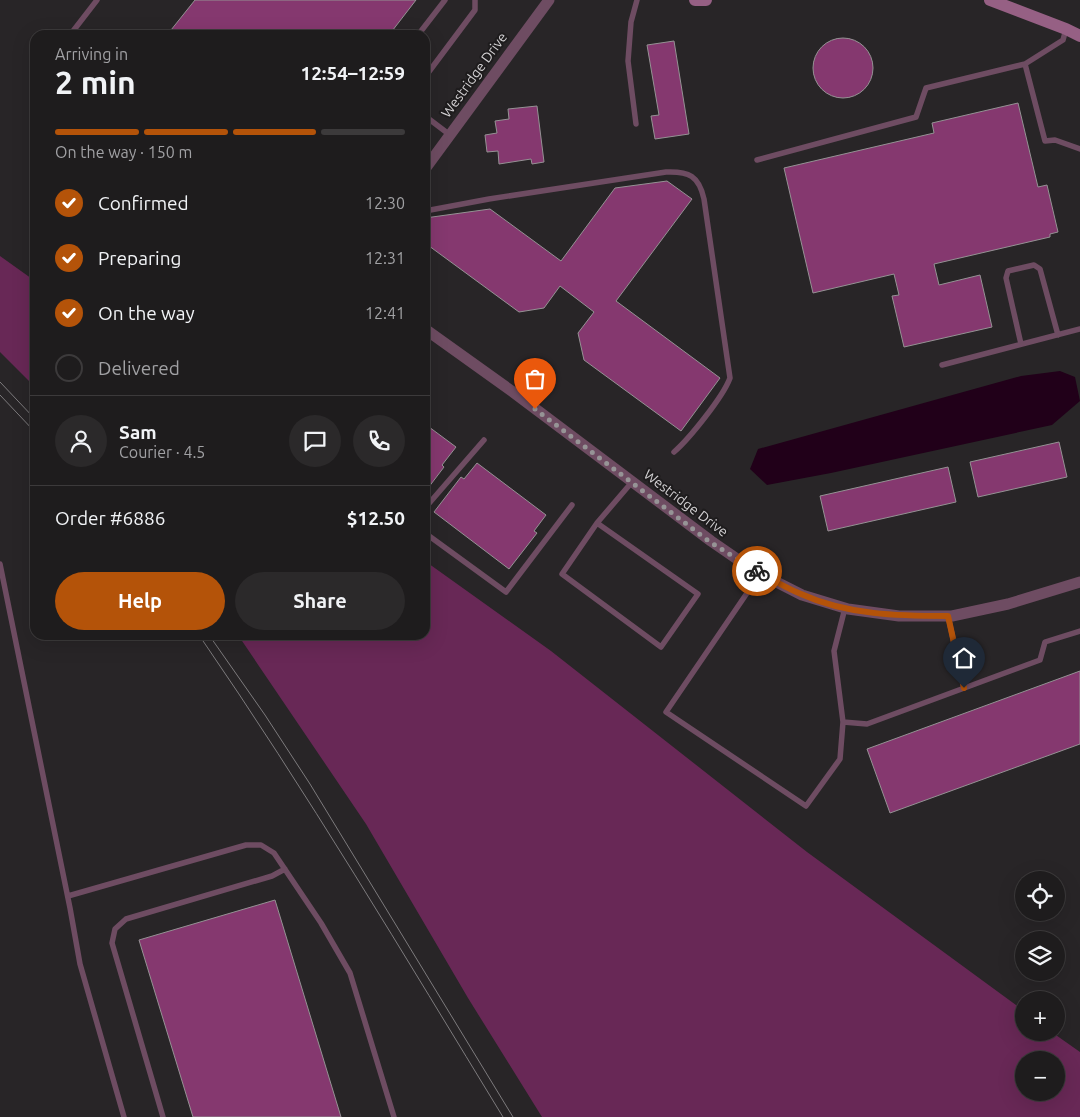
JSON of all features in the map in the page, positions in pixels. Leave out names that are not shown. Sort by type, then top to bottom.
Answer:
[{"type":"street","name":"Westridge Drive","points":[[430,162],[549,0]]},
{"type":"street","points":[[695,0],[706,0]]},
{"type":"street","points":[[990,0],[1080,36]]},
{"type":"street","name":"Westridge Drive","points":[[430,333],[513,392],[710,542],[760,574],[802,595],[845,608],[899,616],[948,616],[1008,604],[1080,582]]},
{"type":"lane","points":[[74,30],[96,0]]},
{"type":"lane","points":[[422,30],[445,0]]},
{"type":"lane","points":[[430,70],[475,10],[475,0]]},
{"type":"lane","points":[[636,124],[628,61],[631,22],[637,0]]},
{"type":"lane","points":[[757,160],[916,117],[926,88],[1025,64],[1063,40],[1066,29]]},
{"type":"lane","points":[[1025,64],[1045,141],[1055,140],[1080,149]]},
{"type":"lane","points":[[430,120],[450,135]]},
{"type":"lane","points":[[430,210],[489,199],[666,172],[678,171],[696,179],[702,189],[704,199],[730,378],[722,393],[684,444],[674,452]]},
{"type":"lane","points":[[1021,344],[1006,278],[1008,271],[1034,264],[1040,269],[1058,335]]},
{"type":"lane","points":[[942,365],[1080,329]]},
{"type":"lane","points":[[430,502],[484,440]]},
{"type":"lane","points":[[597,523],[698,594],[661,647],[562,574],[597,523],[632,482]]},
{"type":"lane","points":[[430,537],[506,592],[572,505]]},
{"type":"lane","points":[[0,564],[68,896],[80,964],[124,1117]]},
{"type":"lane","points":[[760,574],[666,712],[806,806],[840,759],[843,722],[834,651],[845,608]]},
{"type":"lane","points":[[948,616],[964,688]]},
{"type":"lane","points":[[843,722],[867,724],[1040,660],[1045,642],[1080,631]]},
{"type":"lane","points":[[68,896],[246,845],[261,845],[274,853],[321,923],[350,973],[394,1117]]},
{"type":"lane","points":[[163,1117],[112,943],[115,929],[126,919],[272,876],[285,869]]},
{"type":"shaded area","points":[[0,256],[30,277],[30,382],[0,352]]},
{"type":"shaded area","points":[[1060,371],[1075,377],[1080,401],[1052,425],[767,485],[750,469],[758,449],[1021,376]]},
{"type":"shaded area","points":[[430,565],[551,651],[807,852],[1015,1004],[1015,1041],[1064,1041],[1080,1052],[1080,1117],[542,1117],[468,998],[366,824],[241,640],[430,640]]},
{"type":"building","points":[[195,0],[416,0],[393,30],[171,30]]},
{"type":"building","points":[[837,38],[849,38],[865,46],[871,56],[873,68],[871,80],[865,90],[849,98],[837,98],[821,90],[813,74],[813,62],[821,46]]},
{"type":"building","points":[[674,41],[689,134],[655,139],[651,116],[659,115],[647,45]]},
{"type":"building","points":[[1018,103],[1038,187],[1047,185],[1058,232],[1050,234],[1050,237],[934,264],[939,285],[980,275],[992,327],[904,347],[892,296],[899,295],[894,274],[813,293],[784,168],[934,133],[932,123]]},
{"type":"building","points":[[537,106],[544,162],[532,164],[531,159],[499,164],[498,151],[487,152],[485,135],[497,133],[495,121],[509,119],[508,109]]},
{"type":"building","points":[[667,181],[692,199],[616,301],[720,378],[681,431],[584,360],[578,333],[594,312],[560,286],[544,308],[519,312],[430,247],[430,217],[490,209],[561,261],[615,188]]},
{"type":"building","points":[[430,428],[456,447],[442,465],[444,467],[430,485]]},
{"type":"building","points":[[1059,442],[1067,477],[978,497],[970,462]]},
{"type":"building","points":[[477,463],[546,515],[534,531],[537,533],[509,569],[434,512],[461,477],[464,479]]},
{"type":"building","points":[[948,467],[956,502],[828,531],[820,496]]},
{"type":"building","points":[[1080,671],[1080,744],[890,813],[867,749]]},
{"type":"building","points":[[275,900],[341,1117],[193,1117],[139,940]]},
{"type":"tram line","points":[[0,382],[30,414]]},
{"type":"tram line","points":[[0,395],[30,427]]},
{"type":"tram line","points":[[202,640],[317,814],[503,1117]]},
{"type":"tram line","points":[[212,640],[310,784],[513,1117]]},
{"type":"way so far","points":[[535,409],[710,542],[757,571]]},
{"type":"route","points":[[757,571],[802,595],[848,609],[899,616],[948,616],[964,688]]}]
